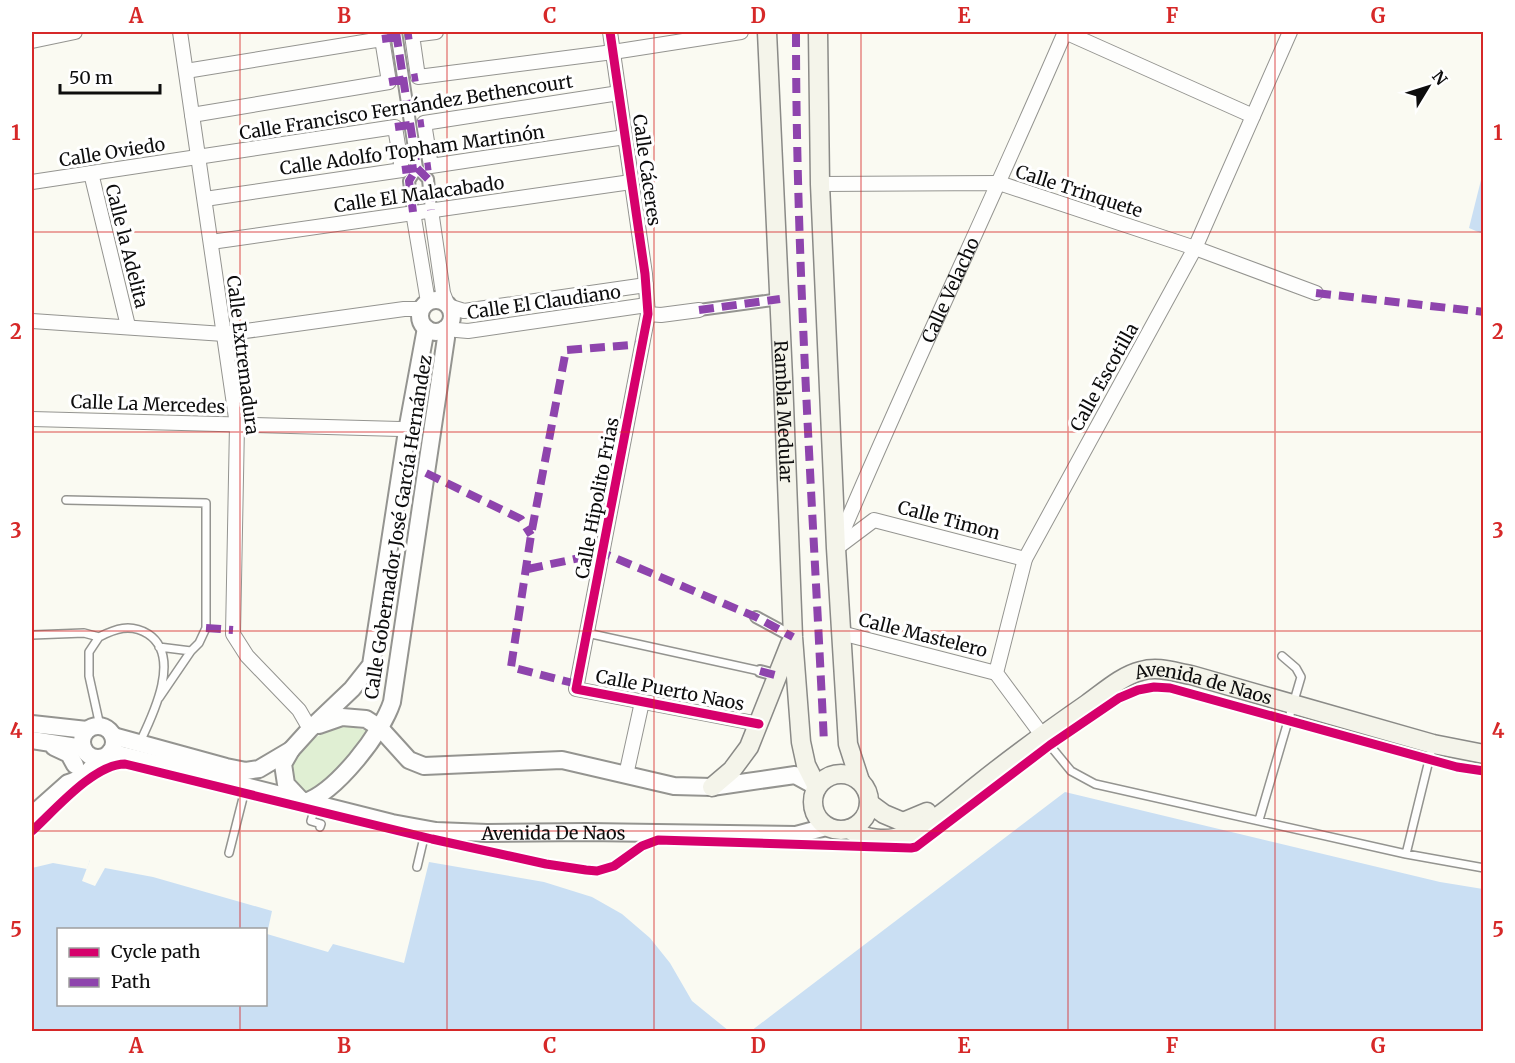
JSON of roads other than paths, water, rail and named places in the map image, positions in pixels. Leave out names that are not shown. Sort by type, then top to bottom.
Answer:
[{"type":"main road","name":"Rambla Medular","points":[[767,32],[793,637],[801,742],[806,765],[817,787]]},
{"type":"main road","points":[[819,32],[820,184],[836,548],[848,744],[860,781],[867,791],[869,803],[864,819],[849,829],[836,830],[826,827],[817,816],[813,806],[812,797],[817,787],[824,780],[839,774],[845,774],[860,781]]},
{"type":"main road","points":[[712,787],[732,770],[748,747],[779,676],[793,637]]},
{"type":"main road","name":"Avenida de Naos","points":[[849,829],[860,836],[880,839],[918,829],[945,812],[1042,735],[1123,679],[1140,671],[1156,668],[1191,675],[1433,744],[1484,754]]},
{"type":"main road","name":"Avenida de Naos","points":[[869,803],[884,814],[903,822],[921,816],[939,804],[956,801]]},
{"type":"street","points":[[32,41],[75,32]]},
{"type":"street","name":"Calle Extremadura","points":[[180,32],[237,425],[233,634],[247,656],[300,710],[310,729]]},
{"type":"street","points":[[186,71],[382,39],[397,34],[436,32]]},
{"type":"street","name":"Calle Cáceres","points":[[610,32],[648,310]]},
{"type":"street","points":[[192,115],[418,77],[613,52],[741,32]]},
{"type":"street","points":[[1065,32],[1253,116]]},
{"type":"street","name":"Calle Velacho","points":[[836,548],[894,412],[1065,32]]},
{"type":"street","name":"Calle Escotilla","points":[[996,672],[1025,559],[1195,248],[1290,32]]},
{"type":"street","points":[[396,81],[397,34]]},
{"type":"street","points":[[412,35],[418,77]]},
{"type":"street","points":[[382,39],[396,81],[417,123],[428,179],[443,292],[452,316],[449,325],[435,332],[426,328],[420,319],[424,305],[409,181],[424,167]]},
{"type":"street","name":"Calle Francisco Fernández Bethencourt","points":[[198,157],[619,93]]},
{"type":"street","points":[[395,127],[402,170]]},
{"type":"street","name":"Calle Adolfo Topham Martinón","points":[[205,199],[625,137]]},
{"type":"street","name":"Calle Oviedo","points":[[32,182],[198,157]]},
{"type":"street","name":"Calle la Adelita","points":[[91,173],[128,326]]},
{"type":"street","name":"Calle El Malacabado","points":[[211,242],[631,182]]},
{"type":"street","name":"Calle Trinquete","points":[[820,184],[999,183],[1195,248],[1316,293]]},
{"type":"street","name":"Calle El Claudiano","points":[[448,306],[464,311],[646,285]]},
{"type":"street","name":"Calle El Claudiano","points":[[445,328],[468,331],[648,310],[661,315],[780,299]]},
{"type":"street","points":[[32,321],[224,334],[404,309],[441,301],[448,306]]},
{"type":"street","name":"Calle Hipolito Frias","points":[[576,689],[648,310]]},
{"type":"street","name":"Calle Gobernador José García Hernández","points":[[291,750],[352,689],[371,665],[407,431],[426,328]]},
{"type":"street","name":"Calle Gobernador José García Hernández","points":[[307,802],[337,782],[380,728],[392,702],[446,338],[445,328]]},
{"type":"street","name":"Calle La Mercedes","points":[[32,419],[407,431]]},
{"type":"street","name":"Calle Timon","points":[[836,548],[874,520],[1025,559]]},
{"type":"street","points":[[756,617],[793,637]]},
{"type":"street","name":"Calle Mastelero","points":[[841,633],[996,672]]},
{"type":"street","points":[[760,670],[779,676]]},
{"type":"street","points":[[996,672],[1042,735]]},
{"type":"street","name":"Calle Puerto Naos","points":[[576,689],[759,724]]},
{"type":"street","points":[[626,775],[642,702]]},
{"type":"street","points":[[310,729],[342,717],[366,719],[380,728],[409,760],[424,766],[562,760],[674,786],[712,787],[795,775],[817,787]]},
{"type":"street","points":[[32,724],[102,740],[140,742],[246,771],[259,769],[291,750]]},
{"type":"street","points":[[36,740],[83,748],[88,755],[102,740]]},
{"type":"street","points":[[36,740],[69,754],[75,765]]},
{"type":"street","points":[[68,783],[75,782],[90,769],[102,740]]},
{"type":"street","name":"Avenida De Naos","points":[[102,740],[246,786],[392,823],[426,829],[487,833],[796,835],[826,827]]},
{"type":"street","points":[[32,815],[68,783],[83,748]]},
{"type":"street","points":[[291,750],[283,764],[286,784],[307,802]]},
{"type":"lane","points":[[66,500],[206,503],[206,628],[199,643],[159,698]]},
{"type":"lane","points":[[102,740],[86,658],[99,637],[116,629],[131,628],[143,631],[155,639],[159,647],[163,669],[156,708],[140,742]]},
{"type":"lane","points":[[32,635],[84,633],[99,637]]},
{"type":"lane","points":[[587,633],[760,670]]},
{"type":"lane","points":[[159,647],[191,651]]},
{"type":"lane","points":[[1259,820],[1301,677],[1282,656]]},
{"type":"lane","points":[[1042,735],[1071,771],[1095,784],[1406,854],[1484,868]]},
{"type":"lane","points":[[1406,854],[1433,744]]},
{"type":"lane","points":[[229,853],[246,786]]},
{"type":"lane","points":[[307,802],[311,821],[321,824],[320,826]]},
{"type":"lane","points":[[417,867],[426,829]]},
{"type":"water","points":[[1483,172],[1484,234],[1469,228]]},
{"type":"water","points":[[1065,792],[1440,882],[1483,889],[1483,1031],[751,1031]]},
{"type":"water","points":[[32,854],[90,860],[82,881],[95,886],[105,868],[153,877],[272,911],[267,934],[328,952],[333,944],[404,963],[429,862],[544,882],[592,897],[622,914],[650,938],[670,963],[692,1001],[729,1031],[32,1032]]}]
